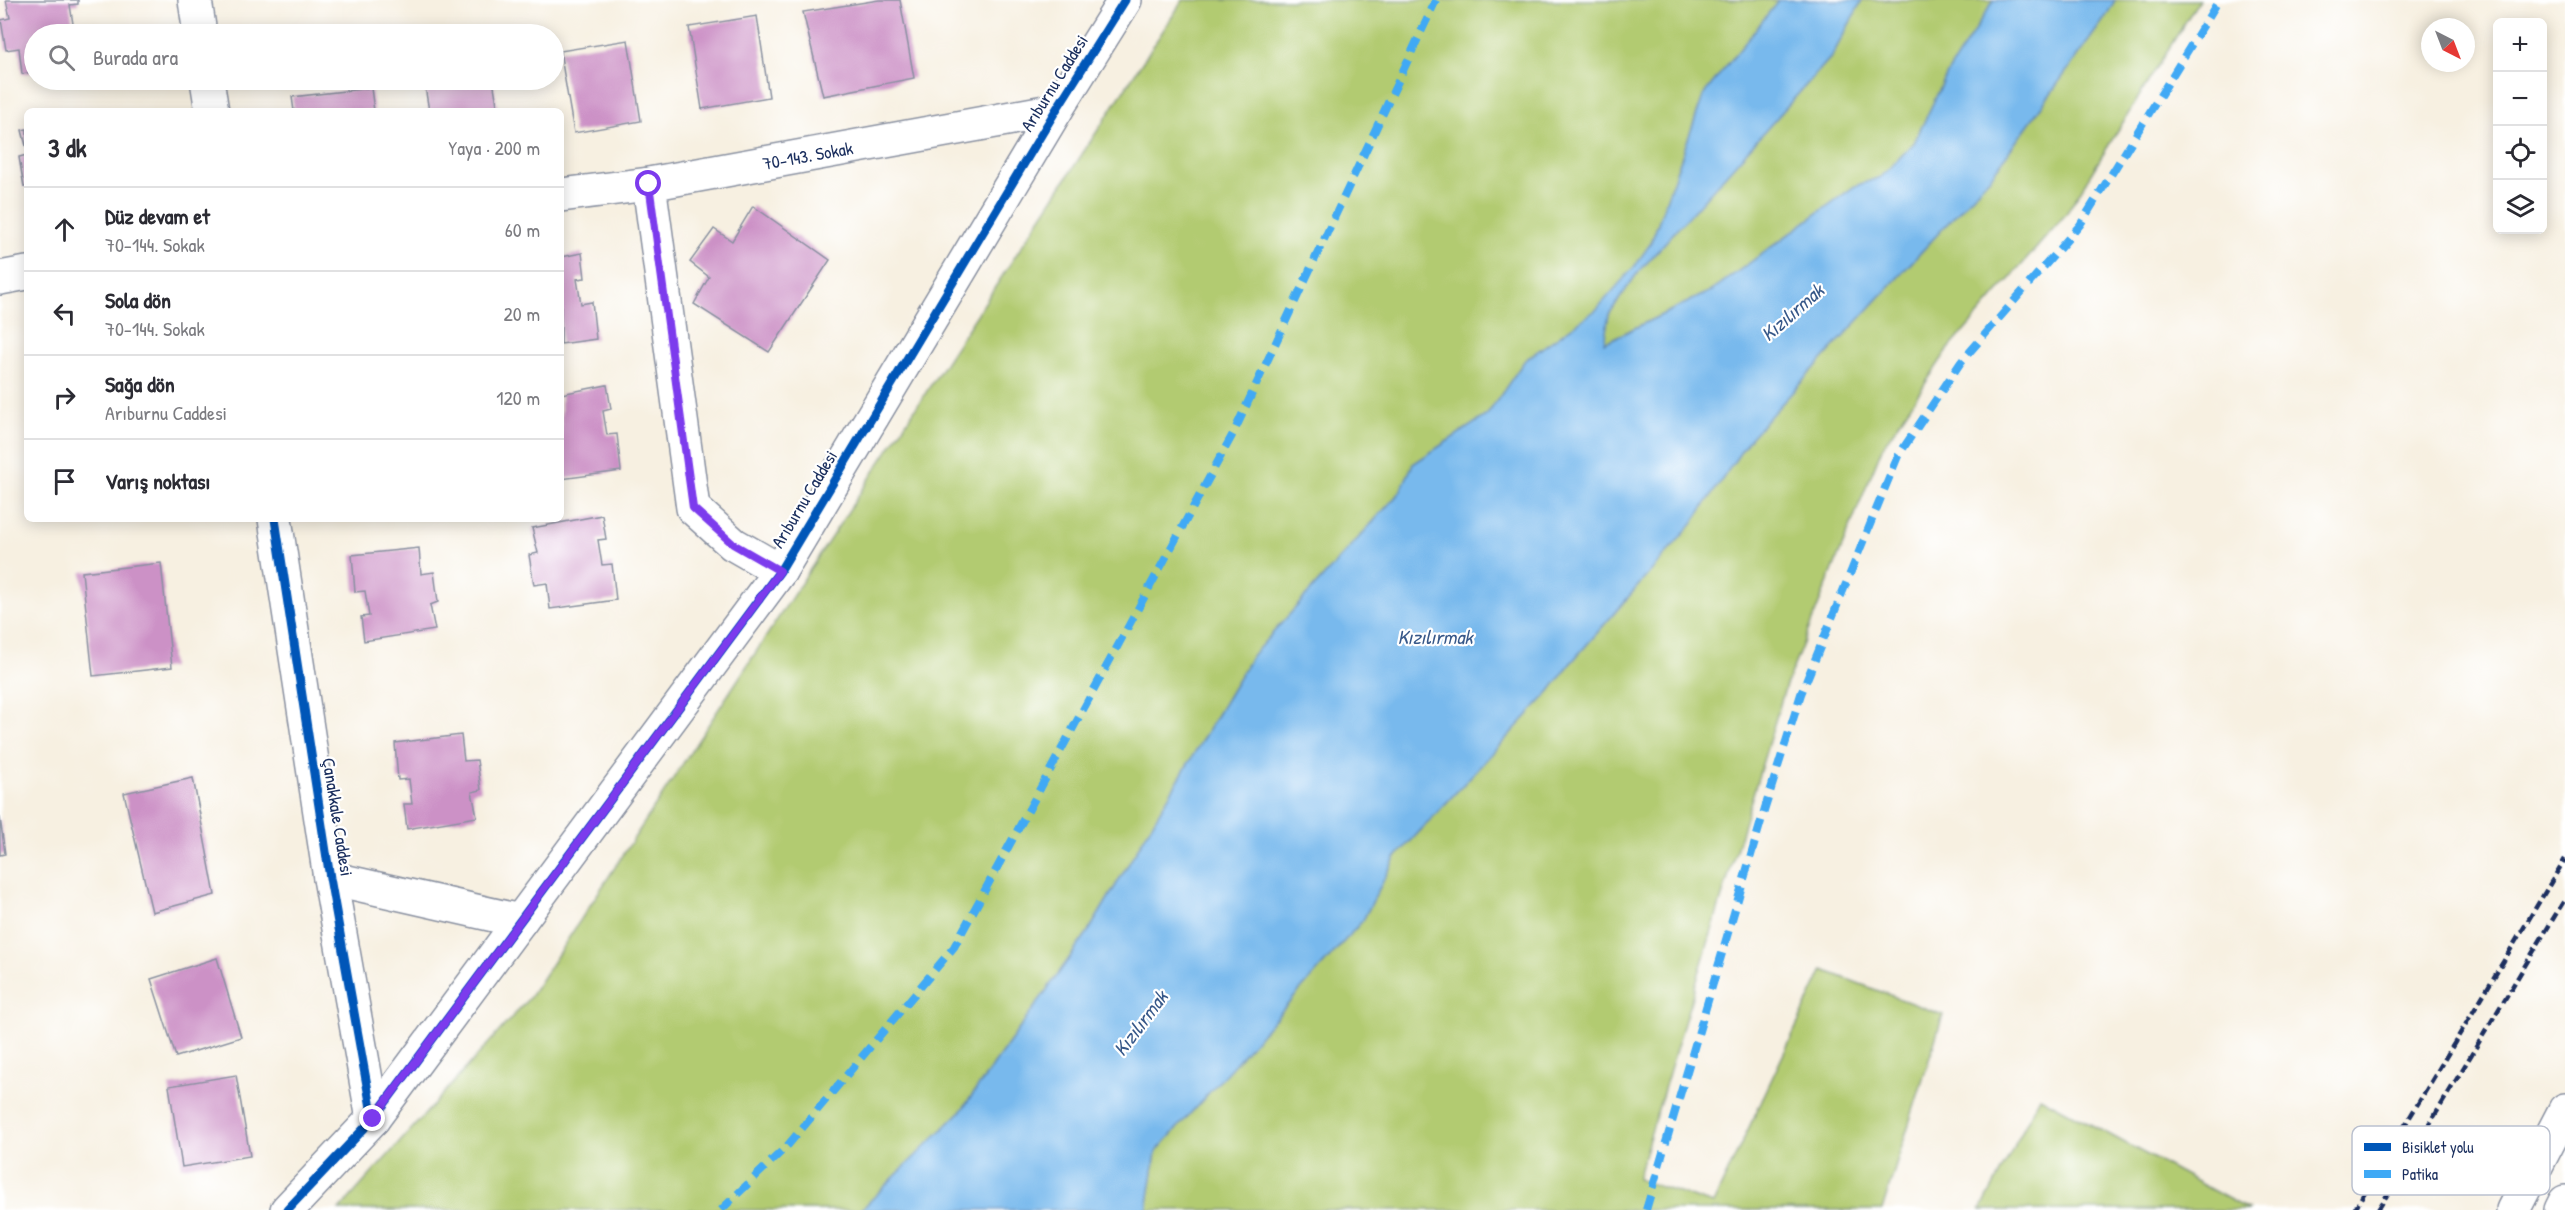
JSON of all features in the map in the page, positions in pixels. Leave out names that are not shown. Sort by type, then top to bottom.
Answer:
[{"type":"main road","points":[[195,0],[199,24]]},
{"type":"main road","name":"Arıburnu Caddesi","points":[[288,1210],[373,1119],[780,571],[1056,110],[1125,0]]},
{"type":"main road","points":[[209,90],[212,108]]},
{"type":"main road","name":"70-143. Sokak","points":[[564,195],[649,184],[1056,110]]},
{"type":"main road","points":[[649,184],[693,508],[733,544],[780,571]]},
{"type":"main road","points":[[0,278],[24,274]]},
{"type":"main road","name":"Çanakkale Caddesi","points":[[275,522],[330,878],[373,1119]]},
{"type":"main road","points":[[330,878],[520,921]]},
{"type":"main road","points":[[2550,1139],[2565,1110]]},
{"type":"main road","points":[[2513,1210],[2521,1195]]},
{"type":"main road","points":[[2561,1210],[2565,1202]]},
{"type":"green space","points":[[1183,0],[1779,0],[1704,94],[1651,243],[1634,268],[1596,310],[1525,360],[1487,415],[1413,464],[1400,492],[1252,656],[1090,929],[961,1111],[861,1210],[339,1210],[530,997]]},
{"type":"green space","points":[[1862,0],[1994,0],[1948,72],[1914,143],[1881,177],[1855,186],[1711,291],[1603,343],[1609,314],[1636,275],[1832,56]]},
{"type":"green space","points":[[2115,0],[2199,0],[2066,214],[1947,351],[1882,448],[1785,688],[1637,1179],[1713,1204],[1823,970],[1943,1015],[1882,1210],[1147,1210],[1156,1152],[1363,920],[1395,858],[1550,691],[1570,664],[1692,524],[1750,438],[1992,175],[2105,18]]},
{"type":"green space","points":[[2040,1097],[2249,1210],[1981,1210]]},
{"type":"water","name":"Kızılırmak","points":[[1779,0],[1862,0],[1832,56],[1636,275],[1609,314],[1604,343],[1711,291],[1855,186],[1881,177],[1914,143],[1948,72],[1994,0],[2115,0],[2105,18],[1992,175],[1750,438],[1692,524],[1570,664],[1550,691],[1395,858],[1363,920],[1156,1152],[1147,1210],[861,1210],[961,1111],[1090,929],[1252,656],[1400,492],[1413,464],[1487,415],[1525,360],[1596,310],[1634,267],[1651,243],[1704,94]]},
{"type":"building","points":[[6,0],[78,0],[78,4],[70,5],[73,24],[24,24],[24,74],[22,74],[19,48],[6,50],[1,20],[10,18]]},
{"type":"building","points":[[879,0],[900,0],[914,78],[823,96],[803,12]]},
{"type":"building","points":[[757,16],[769,97],[702,109],[689,27]]},
{"type":"building","points":[[628,40],[641,121],[574,133],[564,74],[564,50]]},
{"type":"building","points":[[371,90],[374,108],[294,108],[292,97]]},
{"type":"building","points":[[426,90],[495,90],[498,108],[429,108]]},
{"type":"building","points":[[24,156],[24,187],[19,157]]},
{"type":"building","points":[[753,206],[830,260],[769,352],[694,304],[709,277],[690,262],[714,229],[732,241]]},
{"type":"building","points":[[582,253],[585,278],[577,279],[581,304],[592,302],[596,339],[564,344],[564,256]]},
{"type":"building","points":[[607,385],[611,409],[603,411],[607,435],[617,434],[621,471],[564,479],[564,393]]},
{"type":"building","points":[[602,515],[606,539],[598,540],[602,565],[612,564],[616,600],[550,609],[547,583],[534,585],[529,555],[538,553],[532,528]]},
{"type":"building","points":[[419,548],[421,574],[434,572],[438,602],[430,605],[435,630],[364,641],[361,617],[369,616],[365,591],[355,592],[352,555]]},
{"type":"building","points":[[161,563],[172,667],[93,676],[82,572]]},
{"type":"building","points":[[461,735],[464,761],[477,760],[481,790],[472,792],[477,817],[407,829],[404,804],[412,804],[409,779],[398,780],[395,743]]},
{"type":"building","points":[[193,778],[215,895],[152,912],[124,793]]},
{"type":"building","points":[[0,817],[5,854],[0,855]]},
{"type":"building","points":[[217,958],[241,1037],[176,1057],[151,979]]},
{"type":"building","points":[[236,1075],[250,1156],[182,1167],[169,1086]]},
{"type":"railway","points":[[2404,1126],[2565,859]]},
{"type":"railway","points":[[2429,1126],[2565,899]]},
{"type":"railway","points":[[2354,1210],[2363,1195]]},
{"type":"railway","points":[[2378,1210],[2387,1195]]},
{"type":"marked path","points":[[721,1210],[788,1145],[954,947],[1234,432],[1436,0]]},
{"type":"marked path","points":[[1646,1210],[1801,694],[1898,456],[1961,362],[2080,225],[2219,0]]},
{"type":"cycle path","points":[[287,1210],[373,1119],[780,571],[1056,110],[1125,0]]},
{"type":"cycle path","points":[[275,522],[330,878],[373,1119]]},
{"type":"route","points":[[373,1119],[780,571],[733,544],[693,508],[649,184]]}]
